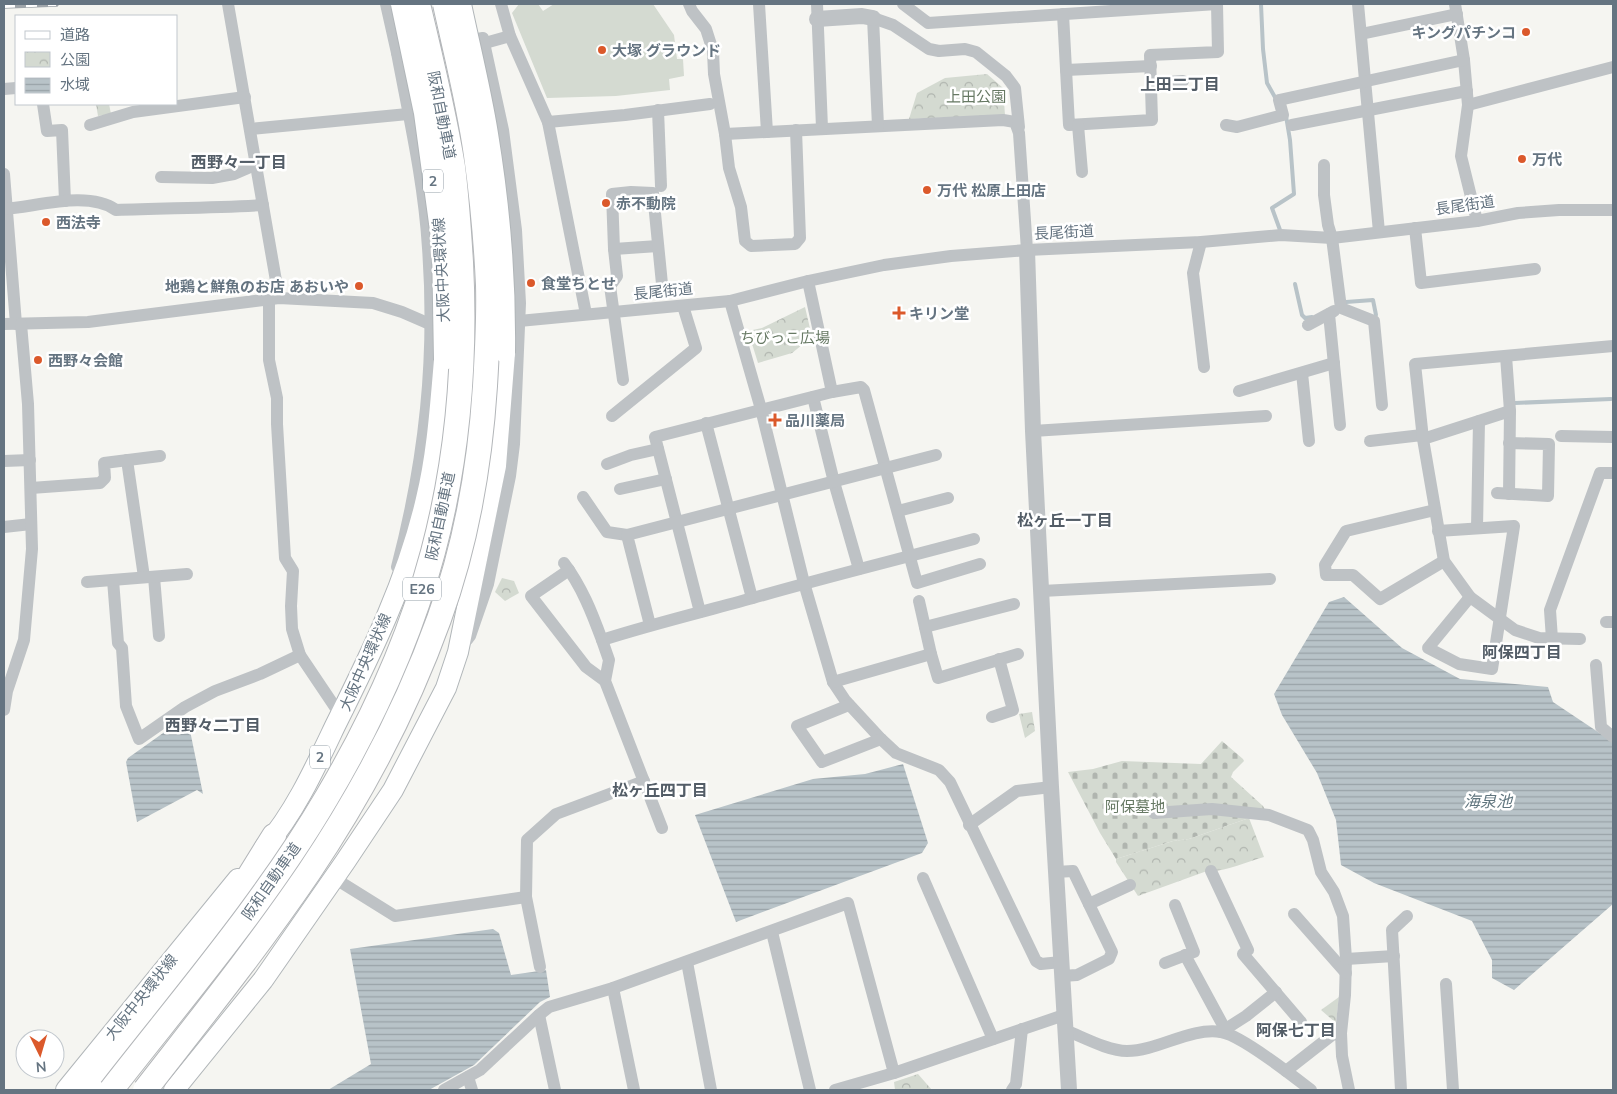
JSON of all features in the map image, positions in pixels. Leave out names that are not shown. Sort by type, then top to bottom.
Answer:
[{"type":"highway","name":"阪和自動車道","points":[[111,1090],[259,899],[326,800],[361,737],[392,670],[415,611],[433,552],[448,486],[458,418],[462,353],[462,293],[453,170],[441,98],[418,4]]},
{"type":"highway","name":"阪和自動車道","points":[[145,1090],[279,914],[310,871],[348,810],[384,748],[413,684],[440,618],[459,555],[474,481],[483,417],[488,350],[488,288],[476,155],[445,4]]},
{"type":"highway","points":[[87,1090],[230,907],[274,836]]},
{"type":"main road","name":"大阪中央環状線","points":[[66,1090],[274,836],[310,778],[341,716],[380,630],[407,564],[426,498],[438,429],[444,360],[442,245],[424,113],[401,4]]},
{"type":"main road","points":[[174,1090],[263,980],[393,790],[446,688],[458,652],[496,466],[505,354],[506,305],[504,256],[488,133],[461,4]]},
{"type":"street","points":[[228,4],[257,164],[274,298],[270,360],[277,398],[285,558],[293,571],[292,629],[300,655],[341,716]]},
{"type":"street","points":[[380,630],[414,497],[428,390],[432,325],[428,246],[419,169],[386,4]]},
{"type":"street","points":[[501,4],[510,36],[548,122],[586,314]]},
{"type":"street","points":[[689,4],[706,29],[713,51],[714,74],[729,168],[740,201],[745,241],[751,246],[796,244],[800,238],[796,130]]},
{"type":"street","points":[[759,4],[766,132]]},
{"type":"street","points":[[903,4],[928,23],[1063,14],[1216,4],[1218,52],[1150,55],[1152,120],[1069,125],[1063,14]]},
{"type":"street","points":[[1358,4],[1379,232]]},
{"type":"street","points":[[1361,34],[1456,9],[1464,60],[1468,105],[1462,156],[1477,221]]},
{"type":"street","points":[[822,128],[817,11],[862,16],[893,25],[935,51],[966,50],[976,52],[1006,76],[1014,88],[1027,250],[1033,431],[1069,1090]]},
{"type":"street","points":[[872,18],[878,126]]},
{"type":"street","points":[[485,43],[510,36]]},
{"type":"street","points":[[397,52],[484,38],[503,130],[516,230],[520,303],[514,444],[510,476],[488,584],[470,636],[458,652]]},
{"type":"street","points":[[1226,125],[1237,127],[1283,115],[1279,100],[1464,60]]},
{"type":"street","points":[[1066,70],[1151,66]]},
{"type":"street","points":[[1468,105],[1613,67]]},
{"type":"street","points":[[1151,83],[1183,81]]},
{"type":"street","points":[[1292,126],[1467,91]]},
{"type":"street","points":[[90,125],[132,112],[245,97]]},
{"type":"street","points":[[548,122],[625,115],[710,104]]},
{"type":"street","points":[[43,105],[47,131],[62,130],[65,201]]},
{"type":"street","points":[[658,110],[661,186]]},
{"type":"street","points":[[250,129],[408,114]]},
{"type":"street","points":[[725,134],[1008,120],[1015,122],[1018,127]]},
{"type":"street","points":[[1078,125],[1082,172]]},
{"type":"street","points":[[161,177],[212,178],[234,174],[257,164]]},
{"type":"street","points":[[1324,164],[1324,195],[1328,225],[1332,238],[1341,308]]},
{"type":"street","points":[[4,174],[13,324],[28,404],[32,524],[32,549],[24,640],[7,691],[4,710]]},
{"type":"street","points":[[623,380],[610,286],[616,276],[612,194],[630,192],[653,193],[662,284]]},
{"type":"street","points":[[5,209],[65,201],[95,201],[108,204],[116,210],[263,205]]},
{"type":"street","name":"長尾街道","points":[[432,325],[519,321],[730,301],[808,281],[884,265],[951,256],[1027,250],[1201,242],[1281,235],[1332,238],[1477,221],[1518,213],[1559,210],[1613,210]]},
{"type":"street","points":[[1416,228],[1421,283],[1535,269]]},
{"type":"street","points":[[1201,242],[1193,273],[1204,367]]},
{"type":"street","points":[[614,249],[658,246]]},
{"type":"street","points":[[808,281],[832,392]]},
{"type":"street","points":[[13,324],[88,322],[274,298],[373,303],[402,312],[432,325]]},
{"type":"street","points":[[730,301],[761,409],[804,583],[833,682],[849,705],[896,753],[939,770],[950,782],[1036,961],[1078,975],[1109,959],[1112,952],[1073,871],[1056,872]]},
{"type":"street","points":[[612,416],[696,348],[683,306]]},
{"type":"street","points":[[1308,325],[1341,308],[1374,322],[1382,405]]},
{"type":"street","points":[[1329,314],[1340,425]]},
{"type":"street","points":[[1580,639],[1539,638],[1515,630],[1470,597],[1444,561],[1422,437],[1415,364],[1613,346],[1613,350]]},
{"type":"street","points":[[1506,356],[1510,444],[1503,493],[1548,496],[1549,444],[1510,444]]},
{"type":"street","points":[[1239,391],[1334,363]]},
{"type":"street","points":[[1302,373],[1309,442]]},
{"type":"street","points":[[700,612],[655,437],[761,409],[861,387],[864,390],[917,583],[980,564]]},
{"type":"street","points":[[813,397],[834,482],[859,569]]},
{"type":"street","points":[[1370,441],[1422,437],[1510,411]]},
{"type":"street","points":[[1033,431],[1266,416]]},
{"type":"street","points":[[1477,528],[1479,421]]},
{"type":"street","points":[[706,424],[752,598]]},
{"type":"street","points":[[1561,436],[1613,437]]},
{"type":"street","points":[[606,464],[631,455],[658,449]]},
{"type":"street","points":[[31,488],[100,483],[105,478],[104,464],[160,456]]},
{"type":"street","points":[[583,497],[606,532],[627,536],[936,456]]},
{"type":"street","points":[[4,461],[30,460]]},
{"type":"street","points":[[127,460],[159,636]]},
{"type":"street","points":[[1552,639],[1550,610],[1600,473],[1613,472]]},
{"type":"street","points":[[620,489],[666,479]]},
{"type":"street","points":[[898,511],[948,498]]},
{"type":"street","points":[[1435,510],[1346,531],[1325,565],[1326,575],[1353,576],[1380,599],[1444,561]]},
{"type":"street","points":[[4,526],[32,524]]},
{"type":"street","points":[[1438,531],[1514,526],[1492,669],[1459,664],[1428,648],[1470,597]]},
{"type":"street","points":[[627,536],[650,625]]},
{"type":"street","points":[[602,640],[804,583],[974,539]]},
{"type":"street","points":[[605,681],[586,667],[531,596],[566,567],[588,604],[602,640],[609,660],[605,681],[662,828]]},
{"type":"street","points":[[87,582],[187,574]]},
{"type":"street","points":[[1042,591],[1270,579]]},
{"type":"street","points":[[113,580],[118,643],[122,648],[126,706],[139,739],[185,707],[215,691],[260,674],[300,655]]},
{"type":"street","points":[[919,601],[938,678],[1018,654]]},
{"type":"street","points":[[925,627],[1014,604]]},
{"type":"street","points":[[833,682],[931,654]]},
{"type":"street","points":[[992,717],[1013,710],[999,659]]},
{"type":"street","points":[[1596,665],[1602,727],[1613,737]]},
{"type":"street","points":[[849,705],[797,726],[822,762],[881,739]]},
{"type":"street","points":[[540,967],[526,897],[527,840],[556,814],[644,781]]},
{"type":"street","points":[[969,824],[1017,792],[1051,787]]},
{"type":"street","points":[[1154,813],[1212,809],[1269,815],[1308,830],[1313,840],[1321,872],[1334,892],[1343,916],[1346,972],[1341,1033],[1342,1056],[1349,1090]]},
{"type":"street","points":[[1211,871],[1248,950],[1243,954],[1301,1022]]},
{"type":"street","points":[[334,878],[395,916],[526,897]]},
{"type":"street","points":[[923,878],[993,1039]]},
{"type":"street","points":[[1089,904],[1130,884]]},
{"type":"street","points":[[444,1090],[480,1070],[549,1007],[613,988],[848,903],[894,1073]]},
{"type":"street","points":[[1165,963],[1194,952],[1175,905]]},
{"type":"street","points":[[1294,914],[1346,972]]},
{"type":"street","points":[[1401,1090],[1392,930],[1407,916]]},
{"type":"street","points":[[772,932],[810,1090]]},
{"type":"street","points":[[1185,956],[1223,1030],[1286,1071],[1310,1090]]},
{"type":"street","points":[[1346,958],[1394,956]]},
{"type":"street","points":[[687,962],[711,1090]]},
{"type":"street","points":[[1446,984],[1453,1090]]},
{"type":"street","points":[[613,988],[634,1090]]},
{"type":"street","points":[[834,1090],[894,1073],[1022,1029],[1064,1023],[1112,1048],[1127,1051],[1143,1049],[1204,1032],[1223,1030],[1246,1016],[1276,992]]},
{"type":"street","points":[[539,1015],[555,1090]]},
{"type":"street","points":[[1012,1090],[1016,1084],[1022,1029]]},
{"type":"street","points":[[1286,1071],[1332,1035],[1341,1033]]},
{"type":"street","points":[[468,1077],[472,1090]]},
{"type":"green space","name":"大塚 グラウンド","points":[[519,4],[538,4],[543,11],[554,4],[653,4],[674,35],[677,59],[683,59],[684,76],[669,79],[670,90],[616,96],[547,98],[512,13]]},
{"type":"green space","name":"上田公園","points":[[987,74],[1003,88],[1005,115],[909,119],[917,93],[945,78]]},
{"type":"green space","points":[[96,105],[109,105],[111,114],[98,116]]},
{"type":"green space","name":"ちびっこ広場","points":[[805,307],[812,337],[792,353],[758,363],[748,331],[762,328]]},
{"type":"green space","points":[[502,578],[514,581],[519,593],[505,601],[495,592]]},
{"type":"green space","points":[[1032,712],[1035,731],[1025,738],[1019,714]]},
{"type":"green space","name":"阿保墓地","points":[[1222,741],[1244,761],[1233,772],[1231,777],[1265,810],[1249,818],[1189,839],[1173,841],[1116,859],[1068,772],[1093,769],[1122,761],[1201,764]]},
{"type":"green space","points":[[1249,818],[1264,857],[1229,868],[1207,871],[1138,896],[1116,862],[1116,859],[1173,841],[1189,839]]},
{"type":"green space","points":[[1339,997],[1336,1023],[1321,1010]]},
{"type":"green space","points":[[918,1074],[932,1090],[895,1090],[894,1082]]},
{"type":"water","name":"海泉池","points":[[1344,597],[1402,648],[1460,679],[1548,687],[1553,702],[1613,742],[1613,904],[1514,990],[1492,978],[1492,960],[1472,921],[1374,883],[1341,865],[1336,820],[1317,773],[1282,715],[1274,694],[1329,602]]},
{"type":"water","points":[[187,716],[203,794],[197,790],[137,822],[126,762],[128,758]]},
{"type":"water","points":[[903,764],[928,843],[922,853],[736,922],[695,815],[813,779],[865,774]]},
{"type":"water","points":[[493,929],[499,933],[511,975],[546,970],[550,997],[540,1002],[474,1065],[429,1090],[328,1090],[371,1064],[350,949]]},
{"type":"waterway","points":[[1261,4],[1267,83],[1276,99]]},
{"type":"waterway","points":[[1280,230],[1272,208],[1294,194],[1290,140],[1286,116]]},
{"type":"waterway","points":[[1295,284],[1302,315],[1305,318],[1312,317]]},
{"type":"waterway","points":[[1346,302],[1373,300],[1376,315]]},
{"type":"waterway","points":[[1515,403],[1611,399]]},
{"type":"railway","points":[[4,6],[56,4]]},
{"type":"place","name":"キングパチンコ","points":[[1526,32]]},
{"type":"place","name":"大塚 グラウンド","points":[[602,50]]},
{"type":"place","name":"万代","points":[[1522,159]]},
{"type":"place","name":"万代 松原上田店","points":[[927,190]]},
{"type":"place","name":"赤不動院","points":[[606,203]]},
{"type":"place","name":"西法寺","points":[[46,222]]},
{"type":"place","name":"食堂ちとせ","points":[[531,283]]},
{"type":"place","name":"地鶏と鮮魚のお店 あおいや","points":[[359,286]]},
{"type":"place","name":"キリン堂","points":[[899,313]]},
{"type":"place","name":"西野々会館","points":[[38,360]]},
{"type":"place","name":"品川薬局","points":[[775,420]]},
{"type":"district","name":"上田二丁目","points":[[1180,84]]},
{"type":"district","name":"西野々一丁目","points":[[239,162]]},
{"type":"district","name":"松ヶ丘一丁目","points":[[1065,520]]},
{"type":"district","name":"阿保四丁目","points":[[1522,652]]},
{"type":"district","name":"西野々二丁目","points":[[213,725]]},
{"type":"district","name":"松ヶ丘四丁目","points":[[660,790]]},
{"type":"district","name":"阿保七丁目","points":[[1296,1030]]}]
